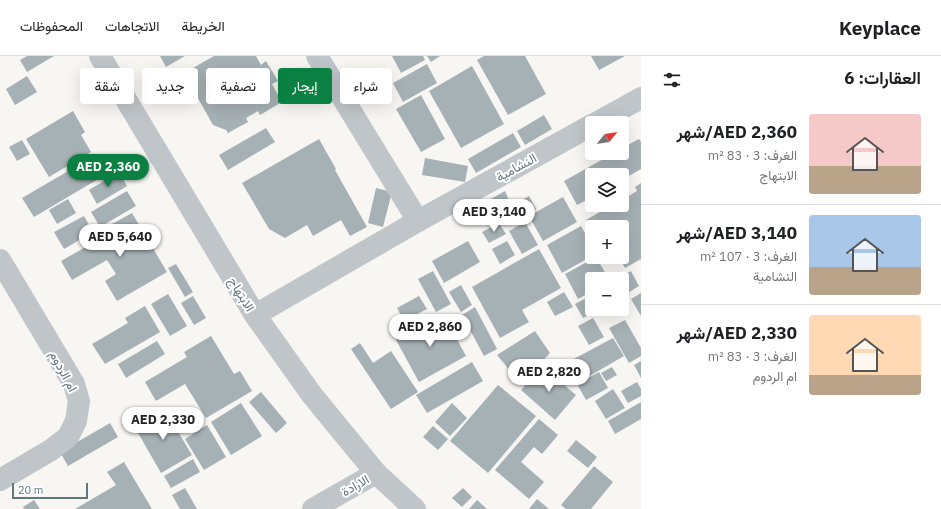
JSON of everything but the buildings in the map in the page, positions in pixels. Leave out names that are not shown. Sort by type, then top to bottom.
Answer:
[{"type":"street","name":"الابتهاج","points":[[100,56],[255,315],[312,395],[376,473],[415,509]]},
{"type":"street","points":[[318,56],[418,221]]},
{"type":"street","points":[[609,116],[641,98]]},
{"type":"street","name":"النشامية","points":[[255,315],[418,221],[585,129]]},
{"type":"street","name":"ام الردوم","points":[[0,260],[74,384],[79,401],[76,421],[68,437],[51,450],[0,480]]},
{"type":"street","name":"الارادة","points":[[313,509],[376,473]]}]
